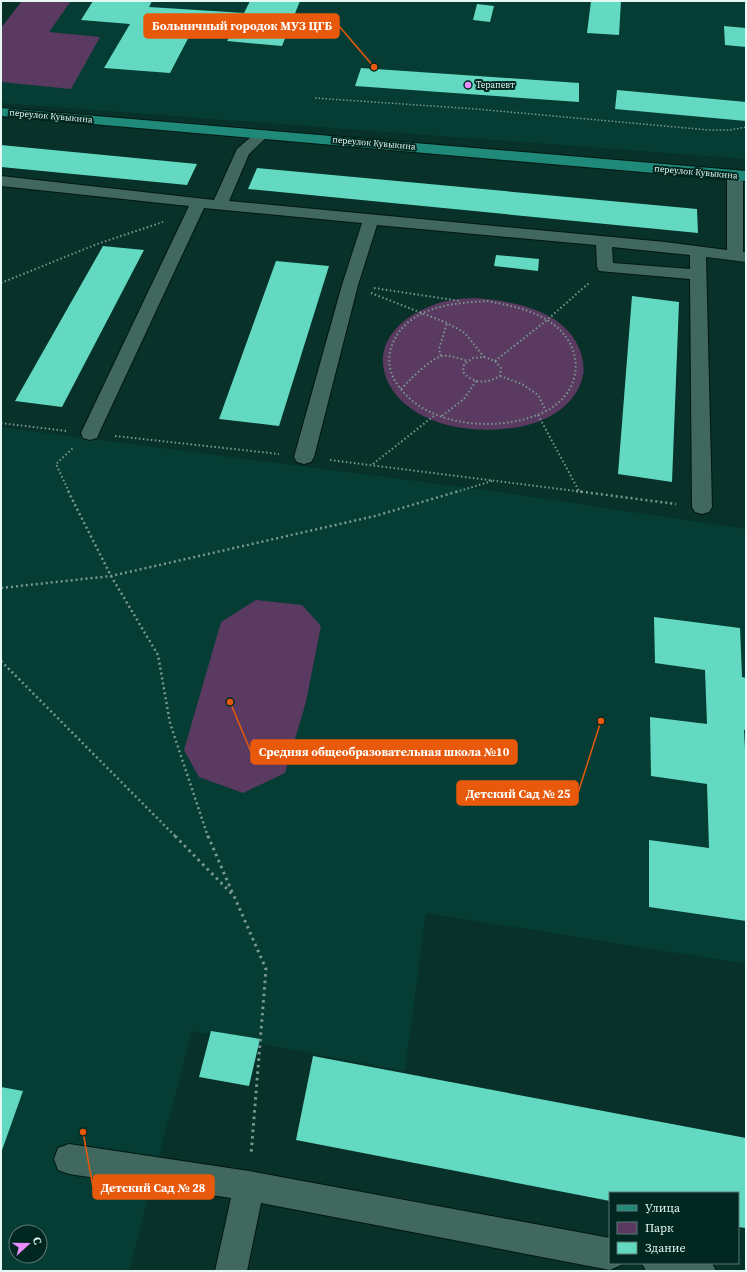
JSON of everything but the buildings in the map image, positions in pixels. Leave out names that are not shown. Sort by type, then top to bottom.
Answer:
[{"type":"main road","name":"переулок Кувыкина","points":[[1,112],[741,176]]},
{"type":"lane","points":[[220,205],[242,152],[263,134]]},
{"type":"lane","points":[[1,181],[196,207],[220,205],[740,256],[741,176]]},
{"type":"lane","points":[[90,433],[196,207]]},
{"type":"lane","points":[[304,457],[350,284],[371,219]]},
{"type":"lane","points":[[604,242],[606,267],[699,275]]},
{"type":"lane","points":[[698,251],[702,507]]},
{"type":"lane","points":[[69,1159],[249,1186],[609,1254]]},
{"type":"lane","points":[[231,1271],[249,1186]]},
{"type":"lane","points":[[663,1264],[700,1271]]},
{"type":"path","points":[[315,98],[476,109],[709,130],[730,130],[746,127]]},
{"type":"path","points":[[1,283],[97,244],[196,207]]},
{"type":"path","points":[[350,284],[463,302]]},
{"type":"path","points":[[350,284],[447,323],[465,333],[484,357]]},
{"type":"path","points":[[488,301],[514,305],[538,314],[558,327],[571,344],[577,362],[576,380],[565,398],[546,412],[538,415],[521,421],[493,425],[463,423],[435,415],[413,402],[397,385],[389,366],[390,348],[399,331],[415,317],[436,307],[463,302],[488,301]]},
{"type":"path","points":[[495,361],[547,320]]},
{"type":"path","points":[[441,356],[439,349],[447,323]]},
{"type":"path","points":[[401,389],[410,379],[441,356],[450,356],[468,361]]},
{"type":"path","points":[[484,357],[495,361],[501,368],[500,376],[492,382],[469,379],[463,372],[464,364],[473,358],[484,357]]},
{"type":"path","points":[[500,376],[522,384],[538,395],[546,412]]},
{"type":"path","points":[[442,416],[464,399],[476,381]]},
{"type":"path","points":[[373,464],[435,415]]},
{"type":"path","points":[[538,415],[579,491]]},
{"type":"path","points":[[1,423],[373,464],[702,507]]},
{"type":"path","points":[[90,433],[56,464],[83,522],[111,576],[158,655],[173,730],[204,828],[266,969],[249,1186]]},
{"type":"path","points":[[1,588],[111,576],[375,516],[494,480]]},
{"type":"path","points":[[1,661],[234,896]]},
{"type":"shaded area","points":[[25,1],[746,1],[746,159],[1,103],[1,32]]},
{"type":"shaded area","points":[[1,427],[493,491],[746,529],[746,964],[426,913],[405,1071],[192,1031],[129,1271],[1,1271]]},
{"type":"green space","points":[[22,1],[71,1],[49,32],[100,37],[71,89],[1,82],[1,28]]},
{"type":"green space","points":[[472,298],[502,301],[533,309],[561,324],[571,335],[579,348],[583,361],[584,372],[580,384],[571,400],[557,412],[540,421],[514,428],[496,430],[458,427],[421,415],[406,405],[394,392],[386,378],[383,364],[384,352],[388,340],[395,329],[417,312],[436,304],[451,300]]},
{"type":"green space","points":[[256,600],[302,605],[321,626],[306,702],[285,773],[243,793],[199,777],[184,750],[221,622]]},
{"type":"place","name":"Больничный городок МУЗ ЦГБ","points":[[374,67]]},
{"type":"place","name":"Терапевт","points":[[468,85]]},
{"type":"place","name":"Средняя общеобразовательная школа №10","points":[[230,702]]},
{"type":"place","name":"Детский Сад № 25","points":[[601,721]]},
{"type":"place","name":"Детский Сад № 28","points":[[83,1132]]}]
